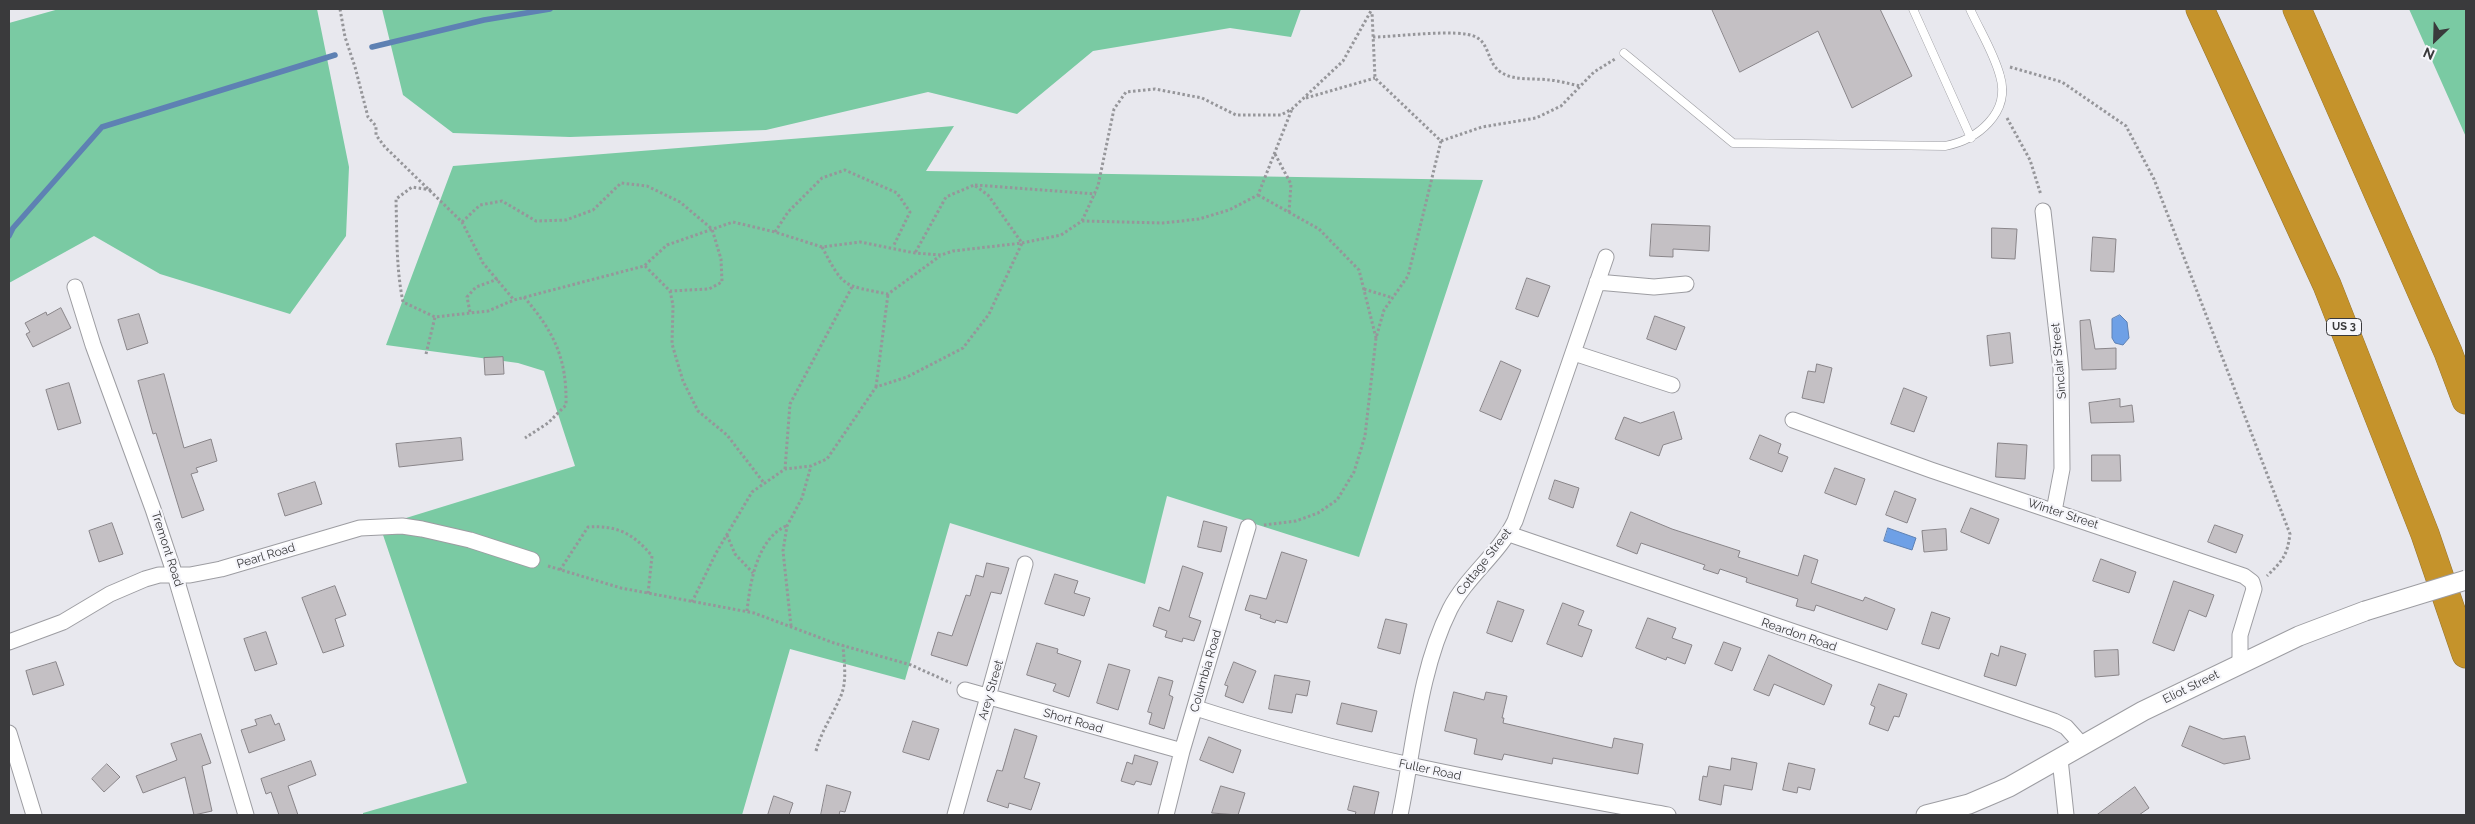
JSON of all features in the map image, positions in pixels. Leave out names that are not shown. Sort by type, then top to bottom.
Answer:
[{"type":"highway","name":"US 3","points":[[2200,9],[2327,285],[2425,534],[2466,654]]},
{"type":"highway","points":[[2297,9],[2448,352],[2466,400]]},
{"type":"street","name":"Sinclair Street","points":[[2043,210],[2062,387],[2062,469],[2054,511]]},
{"type":"street","name":"Cottage Street","points":[[1400,815],[1425,685],[1442,627],[1458,594],[1509,534],[1574,353],[1606,257]]},
{"type":"street","points":[[1597,282],[1654,287],[1686,284]]},
{"type":"street","name":"Tremont Road","points":[[75,288],[93,345],[154,509],[246,815]]},
{"type":"street","points":[[1574,353],[1672,385]]},
{"type":"street","name":"Winter Street","points":[[1793,420],[1931,470],[2236,572],[2252,582],[2254,589]]},
{"type":"street","name":"Pearl Road","points":[[9,642],[63,622],[128,586],[159,575],[175,575],[221,569],[360,528],[402,526],[470,540],[532,560]]},
{"type":"street","name":"Columbia Road","points":[[1166,815],[1182,751],[1248,527]]},
{"type":"street","name":"Reardon Road","points":[[1509,534],[2054,721],[2066,727],[2083,746]]},
{"type":"street","name":"Arey Street","points":[[955,815],[1025,564]]},
{"type":"street","name":"Eliot Street","points":[[1926,815],[1989,796],[2060,759],[2143,711],[2299,636],[2365,612],[2466,580]]},
{"type":"street","points":[[2240,664],[2240,635],[2254,589]]},
{"type":"street","name":"Short Road","points":[[964,690],[1182,751]]},
{"type":"street","name":"Fuller Road","points":[[1196,708],[1271,732],[1410,766],[1668,815]]},
{"type":"street","points":[[9,733],[34,815]]},
{"type":"street","points":[[2060,759],[2066,815]]},
{"type":"lane","points":[[1913,9],[1971,138]]},
{"type":"lane","points":[[1624,53],[1733,143],[1945,146],[1971,138],[1987,126],[2000,105],[2002,90],[1995,63],[1970,9]]},
{"type":"path","points":[[340,9],[345,37],[355,67],[361,95],[368,117],[376,126],[376,135],[385,147],[462,222],[483,263],[514,300]]},
{"type":"path","points":[[1372,10],[1375,78],[1425,129],[1440,141]]},
{"type":"path","points":[[692,602],[727,534],[752,492],[785,469],[811,466],[827,459],[876,387],[888,294],[941,255],[953,251],[1022,243],[1061,235],[1082,221],[1096,194],[1114,109],[1126,92],[1155,89],[1202,98],[1236,115],[1281,115],[1292,109],[1343,61],[1372,10]]},
{"type":"path","points":[[1373,37],[1401,37],[1443,32],[1475,36],[1485,45],[1491,63],[1502,73],[1516,78],[1551,80],[1580,86]]},
{"type":"path","points":[[1440,141],[1482,127],[1536,118],[1547,113],[1561,106],[1594,72],[1624,53]]},
{"type":"path","points":[[1995,63],[2062,82],[2126,126],[2154,179],[2290,534],[2287,553],[2283,560],[2254,589]]},
{"type":"path","points":[[1304,98],[1375,78]]},
{"type":"path","points":[[2000,105],[2030,160],[2039,185]]},
{"type":"path","points":[[1082,221],[1163,223],[1199,219],[1230,210],[1258,195],[1292,109]]},
{"type":"path","points":[[1248,527],[1296,521],[1318,513],[1337,500],[1354,472],[1365,436],[1376,338],[1384,310],[1408,276],[1440,141]]},
{"type":"path","points":[[1275,154],[1291,184],[1290,212]]},
{"type":"path","points":[[776,232],[788,212],[822,178],[845,170],[897,193],[910,212],[893,247]]},
{"type":"path","points":[[462,222],[480,205],[502,201],[536,221],[566,220],[593,210],[621,183],[647,186],[680,202],[712,229],[721,259],[722,282],[709,289],[670,290]]},
{"type":"path","points":[[915,253],[946,197],[974,185],[1096,194]]},
{"type":"path","points":[[974,185],[988,196],[1022,243]]},
{"type":"path","points":[[431,190],[412,187],[396,199],[396,237],[398,279],[403,302],[435,317],[488,311],[524,297],[644,266],[668,244],[733,222],[776,232],[822,247],[860,242],[893,247],[915,253],[941,255]]},
{"type":"path","points":[[1258,195],[1319,229],[1359,270],[1376,338]]},
{"type":"path","points":[[876,387],[908,377],[963,348],[990,314],[1022,243]]},
{"type":"path","points":[[822,247],[839,278],[852,287],[888,294]]},
{"type":"path","points":[[644,266],[670,290],[673,305],[672,344],[683,381],[698,411],[727,435],[764,483]]},
{"type":"path","points":[[470,312],[467,297],[476,287],[498,279]]},
{"type":"path","points":[[785,469],[790,404],[852,287]]},
{"type":"path","points":[[1364,289],[1393,298]]},
{"type":"path","points":[[524,297],[550,329],[566,382],[566,405],[548,423],[525,438]]},
{"type":"path","points":[[426,354],[435,317]]},
{"type":"path","points":[[791,626],[783,551],[786,526],[802,498],[811,466]]},
{"type":"path","points":[[560,570],[588,527],[607,526],[638,540],[652,556],[648,594]]},
{"type":"path","points":[[747,611],[753,573],[776,531],[786,526]]},
{"type":"path","points":[[727,534],[735,554],[753,573]]},
{"type":"path","points":[[532,560],[560,570],[648,594],[747,611],[844,645],[911,665],[964,690]]},
{"type":"path","points":[[816,751],[826,722],[840,699],[845,679],[844,645]]},
{"type":"green space","points":[[59,9],[317,9],[349,167],[346,236],[290,314],[160,274],[94,236],[9,283],[9,23]]},
{"type":"green space","points":[[382,9],[1301,9],[1291,37],[1230,28],[1093,51],[1017,114],[928,92],[766,130],[570,137],[453,133],[403,95]]},
{"type":"green space","points":[[2409,9],[2466,9],[2466,137]]},
{"type":"green space","points":[[954,126],[926,171],[1483,180],[1359,557],[1167,496],[1145,584],[950,523],[905,680],[790,649],[742,815],[363,815],[363,813],[467,783],[380,526],[575,466],[544,371],[518,363],[386,345],[453,166]]},
{"type":"water","points":[[2120,315],[2127,322],[2129,338],[2123,345],[2115,343],[2112,338],[2112,319]]},
{"type":"water","points":[[1888,528],[1916,538],[1912,550],[1884,541]]},
{"type":"building","points":[[1712,9],[1880,9],[1912,76],[1852,108],[1818,31],[1740,72]]},
{"type":"building","points":[[1652,224],[1710,226],[1709,251],[1673,249],[1673,257],[1650,256]]},
{"type":"building","points":[[1992,228],[2017,229],[2015,259],[1992,258]]},
{"type":"building","points":[[2093,237],[2116,239],[2114,272],[2091,271]]},
{"type":"building","points":[[1527,278],[1550,286],[1538,317],[1516,309]]},
{"type":"building","points":[[61,308],[71,328],[33,347],[26,334],[30,332],[25,323],[46,312],[47,315]]},
{"type":"building","points":[[139,314],[148,343],[127,350],[118,320]]},
{"type":"building","points":[[1655,316],[1685,327],[1676,350],[1647,339]]},
{"type":"building","points":[[2090,320],[2095,349],[2116,348],[2116,369],[2082,370],[2080,321]]},
{"type":"building","points":[[2010,333],[2013,363],[1990,366],[1987,336]]},
{"type":"building","points":[[503,357],[504,374],[485,375],[484,358]]},
{"type":"building","points":[[1501,361],[1521,370],[1501,420],[1480,411]]},
{"type":"building","points":[[1817,364],[1832,368],[1824,403],[1802,398],[1808,371],[1815,372]]},
{"type":"building","points":[[164,374],[184,448],[211,439],[217,461],[196,468],[198,472],[191,474],[204,510],[182,518],[156,433],[153,434],[138,381]]},
{"type":"building","points":[[69,383],[81,423],[58,430],[46,390]]},
{"type":"building","points":[[1904,388],[1927,397],[1914,432],[1891,424]]},
{"type":"building","points":[[2120,399],[2120,407],[2132,405],[2134,422],[2091,423],[2089,403]]},
{"type":"building","points":[[1674,412],[1682,439],[1663,445],[1659,456],[1615,439],[1624,417],[1640,423]]},
{"type":"building","points":[[1760,435],[1781,444],[1778,453],[1788,457],[1782,472],[1750,459]]},
{"type":"building","points":[[461,438],[463,460],[399,467],[396,444]]},
{"type":"building","points":[[1998,443],[2027,445],[2025,479],[1996,477]]},
{"type":"building","points":[[2092,455],[2120,455],[2121,481],[2092,481]]},
{"type":"building","points":[[1835,468],[1865,479],[1856,505],[1825,493]]},
{"type":"building","points":[[1555,480],[1579,488],[1573,508],[1549,499]]},
{"type":"building","points":[[315,482],[322,504],[285,516],[278,494]]},
{"type":"building","points":[[1895,491],[1916,499],[1907,523],[1886,515]]},
{"type":"building","points":[[1971,508],[1999,519],[1989,544],[1961,532]]},
{"type":"building","points":[[1631,512],[1672,529],[1740,551],[1738,557],[1798,576],[1804,555],[1818,560],[1811,583],[1863,601],[1865,597],[1895,609],[1887,630],[1816,605],[1814,611],[1796,606],[1798,599],[1746,582],[1747,578],[1720,569],[1718,574],[1703,569],[1705,565],[1641,543],[1637,554],[1617,546]]},
{"type":"building","points":[[1204,521],[1227,527],[1221,552],[1198,547]]},
{"type":"building","points":[[112,523],[123,554],[99,562],[89,531]]},
{"type":"building","points":[[2215,525],[2243,535],[2236,553],[2208,542]]},
{"type":"building","points":[[1946,529],[1947,550],[1924,552],[1922,531]]},
{"type":"building","points":[[1282,552],[1307,560],[1287,623],[1276,620],[1275,623],[1260,618],[1261,615],[1245,610],[1250,595],[1266,599]]},
{"type":"building","points":[[2101,559],[2136,572],[2129,593],[2093,581]]},
{"type":"building","points":[[987,563],[1009,568],[1001,594],[991,592],[967,666],[931,655],[938,632],[952,636],[966,595],[970,596],[976,575],[983,577]]},
{"type":"building","points":[[1183,566],[1203,573],[1189,617],[1201,621],[1194,641],[1183,638],[1182,642],[1165,637],[1167,631],[1153,626],[1159,607],[1169,611]]},
{"type":"building","points":[[1055,574],[1078,581],[1074,593],[1090,598],[1084,616],[1045,604]]},
{"type":"building","points":[[2174,581],[2214,595],[2206,617],[2189,610],[2174,651],[2153,643]]},
{"type":"building","points":[[335,586],[346,615],[335,619],[344,646],[323,653],[302,598]]},
{"type":"building","points":[[1498,601],[1524,610],[1512,642],[1487,633]]},
{"type":"building","points":[[1563,603],[1584,611],[1578,625],[1592,630],[1582,657],[1547,644]]},
{"type":"building","points":[[1932,612],[1950,618],[1939,649],[1922,644]]},
{"type":"building","points":[[1648,618],[1676,628],[1672,638],[1692,645],[1685,664],[1667,657],[1666,660],[1636,648]]},
{"type":"building","points":[[1386,619],[1407,624],[1400,654],[1378,648]]},
{"type":"building","points":[[266,632],[277,664],[255,671],[244,639]]},
{"type":"building","points":[[1724,642],[1741,648],[1732,671],[1715,664]]},
{"type":"building","points":[[1037,643],[1058,649],[1057,653],[1081,661],[1069,697],[1053,691],[1056,684],[1027,675]]},
{"type":"building","points":[[2001,646],[2026,654],[2016,686],[1984,676],[1991,653],[1998,656]]},
{"type":"building","points":[[2118,650],[2119,675],[2095,677],[2094,651]]},
{"type":"building","points":[[1769,655],[1832,685],[1824,705],[1774,684],[1769,696],[1754,690]]},
{"type":"building","points":[[56,662],[64,685],[33,695],[26,671]]},
{"type":"building","points":[[1234,662],[1256,671],[1243,703],[1225,696],[1228,686],[1225,685]]},
{"type":"building","points":[[1109,664],[1130,670],[1118,710],[1097,703]]},
{"type":"building","points":[[1275,675],[1310,681],[1307,696],[1296,694],[1292,713],[1269,709]]},
{"type":"building","points":[[1159,677],[1173,681],[1169,695],[1173,697],[1164,729],[1149,724],[1152,713],[1148,712]]},
{"type":"building","points":[[1879,684],[1907,694],[1899,717],[1894,716],[1888,731],[1869,724],[1875,707],[1871,705]]},
{"type":"building","points":[[1454,692],[1484,700],[1486,692],[1507,696],[1502,718],[1504,718],[1503,723],[1612,748],[1614,738],[1643,744],[1638,774],[1553,758],[1552,764],[1504,754],[1502,760],[1474,754],[1477,739],[1445,731]]},
{"type":"building","points":[[1342,703],[1377,711],[1372,732],[1337,724]]},
{"type":"building","points":[[271,715],[275,725],[279,723],[285,740],[249,753],[241,730],[257,725],[255,720]]},
{"type":"building","points":[[913,721],[939,729],[929,760],[903,752]]},
{"type":"building","points":[[2190,726],[2223,739],[2245,736],[2250,759],[2224,764],[2182,746]]},
{"type":"building","points":[[1015,729],[1037,736],[1024,778],[1040,783],[1031,810],[1009,803],[1008,808],[987,801],[997,770],[1002,771]]},
{"type":"building","points":[[201,734],[211,763],[202,766],[212,811],[194,815],[185,777],[143,793],[136,776],[177,760],[171,744]]},
{"type":"building","points":[[1209,737],[1241,750],[1233,773],[1200,760]]},
{"type":"building","points":[[1135,755],[1158,762],[1151,785],[1136,781],[1134,785],[1121,781],[1127,762],[1132,764]]},
{"type":"building","points":[[1732,758],[1757,763],[1752,790],[1724,785],[1721,805],[1699,800],[1703,776],[1707,777],[1709,766],[1730,770]]},
{"type":"building","points":[[311,761],[316,775],[288,786],[298,815],[279,815],[271,792],[266,794],[261,779]]},
{"type":"building","points":[[1789,763],[1815,769],[1810,790],[1798,787],[1797,793],[1783,790]]},
{"type":"building","points":[[107,764],[120,777],[104,792],[92,779]]},
{"type":"building","points":[[827,785],[851,792],[845,812],[840,811],[839,815],[821,815]]},
{"type":"building","points":[[1221,786],[1245,793],[1238,815],[1212,813]]},
{"type":"building","points":[[1354,786],[1379,792],[1374,815],[1355,815],[1356,812],[1348,810]]},
{"type":"building","points":[[2135,787],[2149,808],[2139,815],[2097,815]]},
{"type":"building","points":[[774,796],[793,803],[789,815],[768,815]]},
{"type":"waterway","points":[[372,47],[484,20],[550,9]]},
{"type":"waterway","points":[[9,236],[13,228],[102,127],[335,55]]}]
